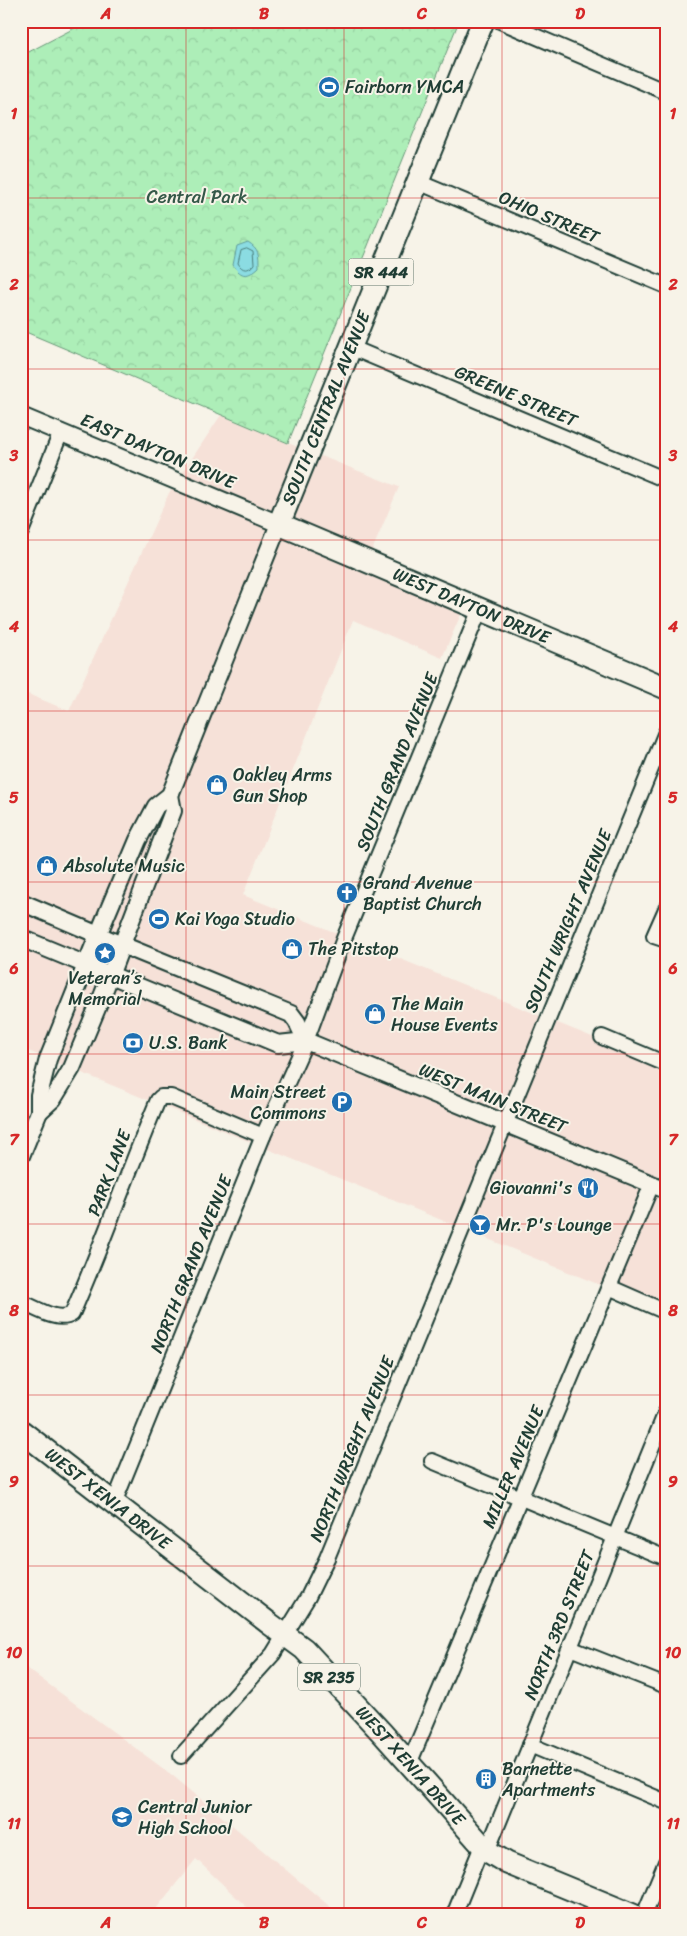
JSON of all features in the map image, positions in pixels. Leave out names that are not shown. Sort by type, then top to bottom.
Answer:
[{"type":"main road","name":"SOUTH CENTRAL AVENUE","points":[[280,524],[483,21]]},
{"type":"main road","name":"WEST DAYTON DRIVE","points":[[280,524],[666,688]]},
{"type":"main road","name":"WEST XENIA DRIVE","points":[[21,1431],[304,1650],[484,1849],[507,1863],[633,1915]]},
{"type":"street","points":[[500,21],[666,92]]},
{"type":"street","name":"OHIO STREET","points":[[418,182],[666,286]]},
{"type":"street","name":"GREENE STREET","points":[[350,347],[666,480]]},
{"type":"street","name":"EAST DAYTON DRIVE","points":[[21,416],[280,524]]},
{"type":"street","points":[[21,532],[62,432]]},
{"type":"street","name":"SOUTH CENTRAL AVENUE","points":[[39,1112],[39,1095],[48,1060],[98,934],[138,840],[156,806],[170,795],[280,524]]},
{"type":"street","name":"SOUTH GRAND AVENUE","points":[[306,1041],[343,941],[480,609]]},
{"type":"street","name":"SOUTH WRIGHT AVENUE","points":[[505,1124],[666,732]]},
{"type":"street","name":"SOUTH CENTRAL AVENUE","points":[[39,1112],[53,1099],[70,1071],[110,976],[173,811],[170,795]]},
{"type":"street","points":[[21,902],[291,1014],[306,1041]]},
{"type":"street","points":[[660,938],[666,909]]},
{"type":"street","name":"WEST MAIN STREET","points":[[21,938],[278,1044],[306,1041],[659,1187]]},
{"type":"street","points":[[602,1037],[666,1064]]},
{"type":"street","name":"NORTH GRAND AVENUE","points":[[114,1503],[264,1136],[306,1041]]},
{"type":"street","name":"PARK LANE","points":[[21,1302],[60,1318],[72,1314],[98,1256],[158,1100],[161,1097],[170,1097],[264,1136]]},
{"type":"street","points":[[21,1156],[39,1112]]},
{"type":"street","name":"NORTH WRIGHT AVENUE","points":[[180,1756],[273,1654],[308,1597],[327,1558],[505,1124]]},
{"type":"street","name":"MILLER AVENUE","points":[[409,1764],[609,1287],[659,1187]]},
{"type":"street","points":[[609,1287],[666,1312]]},
{"type":"street","name":"NORTH 3RD STREET","points":[[454,1915],[530,1745],[615,1537],[662,1430],[666,1412]]},
{"type":"street","points":[[432,1461],[666,1558]]},
{"type":"street","points":[[570,1648],[666,1686]]},
{"type":"street","points":[[530,1745],[666,1802]]},
{"type":"street","points":[[644,1915],[666,1862]]},
{"type":"shaded area","points":[[221,415],[399,487],[371,553],[468,598],[442,658],[353,620],[243,895],[666,1067],[666,1312],[21,1048],[21,691],[69,711],[169,493]]},
{"type":"shaded area","name":"Central Junior High School","points":[[21,1664],[172,1775],[334,1910],[330,1915],[255,1915],[196,1859],[151,1915],[21,1915]]},
{"type":"green space","name":"Central Park","points":[[88,21],[459,21],[288,443],[21,330],[21,56]]},
{"type":"water","points":[[248,242],[258,252],[259,267],[252,273],[245,275],[239,272],[233,265],[237,246]]},
{"type":"place","name":"Fairborn YMCA","points":[[329,87]]},
{"type":"place","name":"Oakley Arms Gun Shop","points":[[217,785]]},
{"type":"place","name":"Absolute Music","points":[[47,866]]},
{"type":"place","name":"Grand Avenue Baptist Church","points":[[347,893]]},
{"type":"place","name":"Kai Yoga Studio","points":[[159,919]]},
{"type":"place","name":"The Pitstop","points":[[292,949]]},
{"type":"place","name":"Veteran’s Memorial","points":[[105,953]]},
{"type":"place","name":"The Main House Events","points":[[375,1014]]},
{"type":"place","name":"U.S. Bank","points":[[133,1043]]},
{"type":"place","name":"Main Street Commons","points":[[342,1102]]},
{"type":"place","name":"Giovanni's","points":[[588,1188]]},
{"type":"place","name":"Mr. P's Lounge","points":[[480,1225]]},
{"type":"place","name":"Barnette Apartments","points":[[486,1779]]},
{"type":"place","name":"Central Junior High School","points":[[122,1817]]}]
